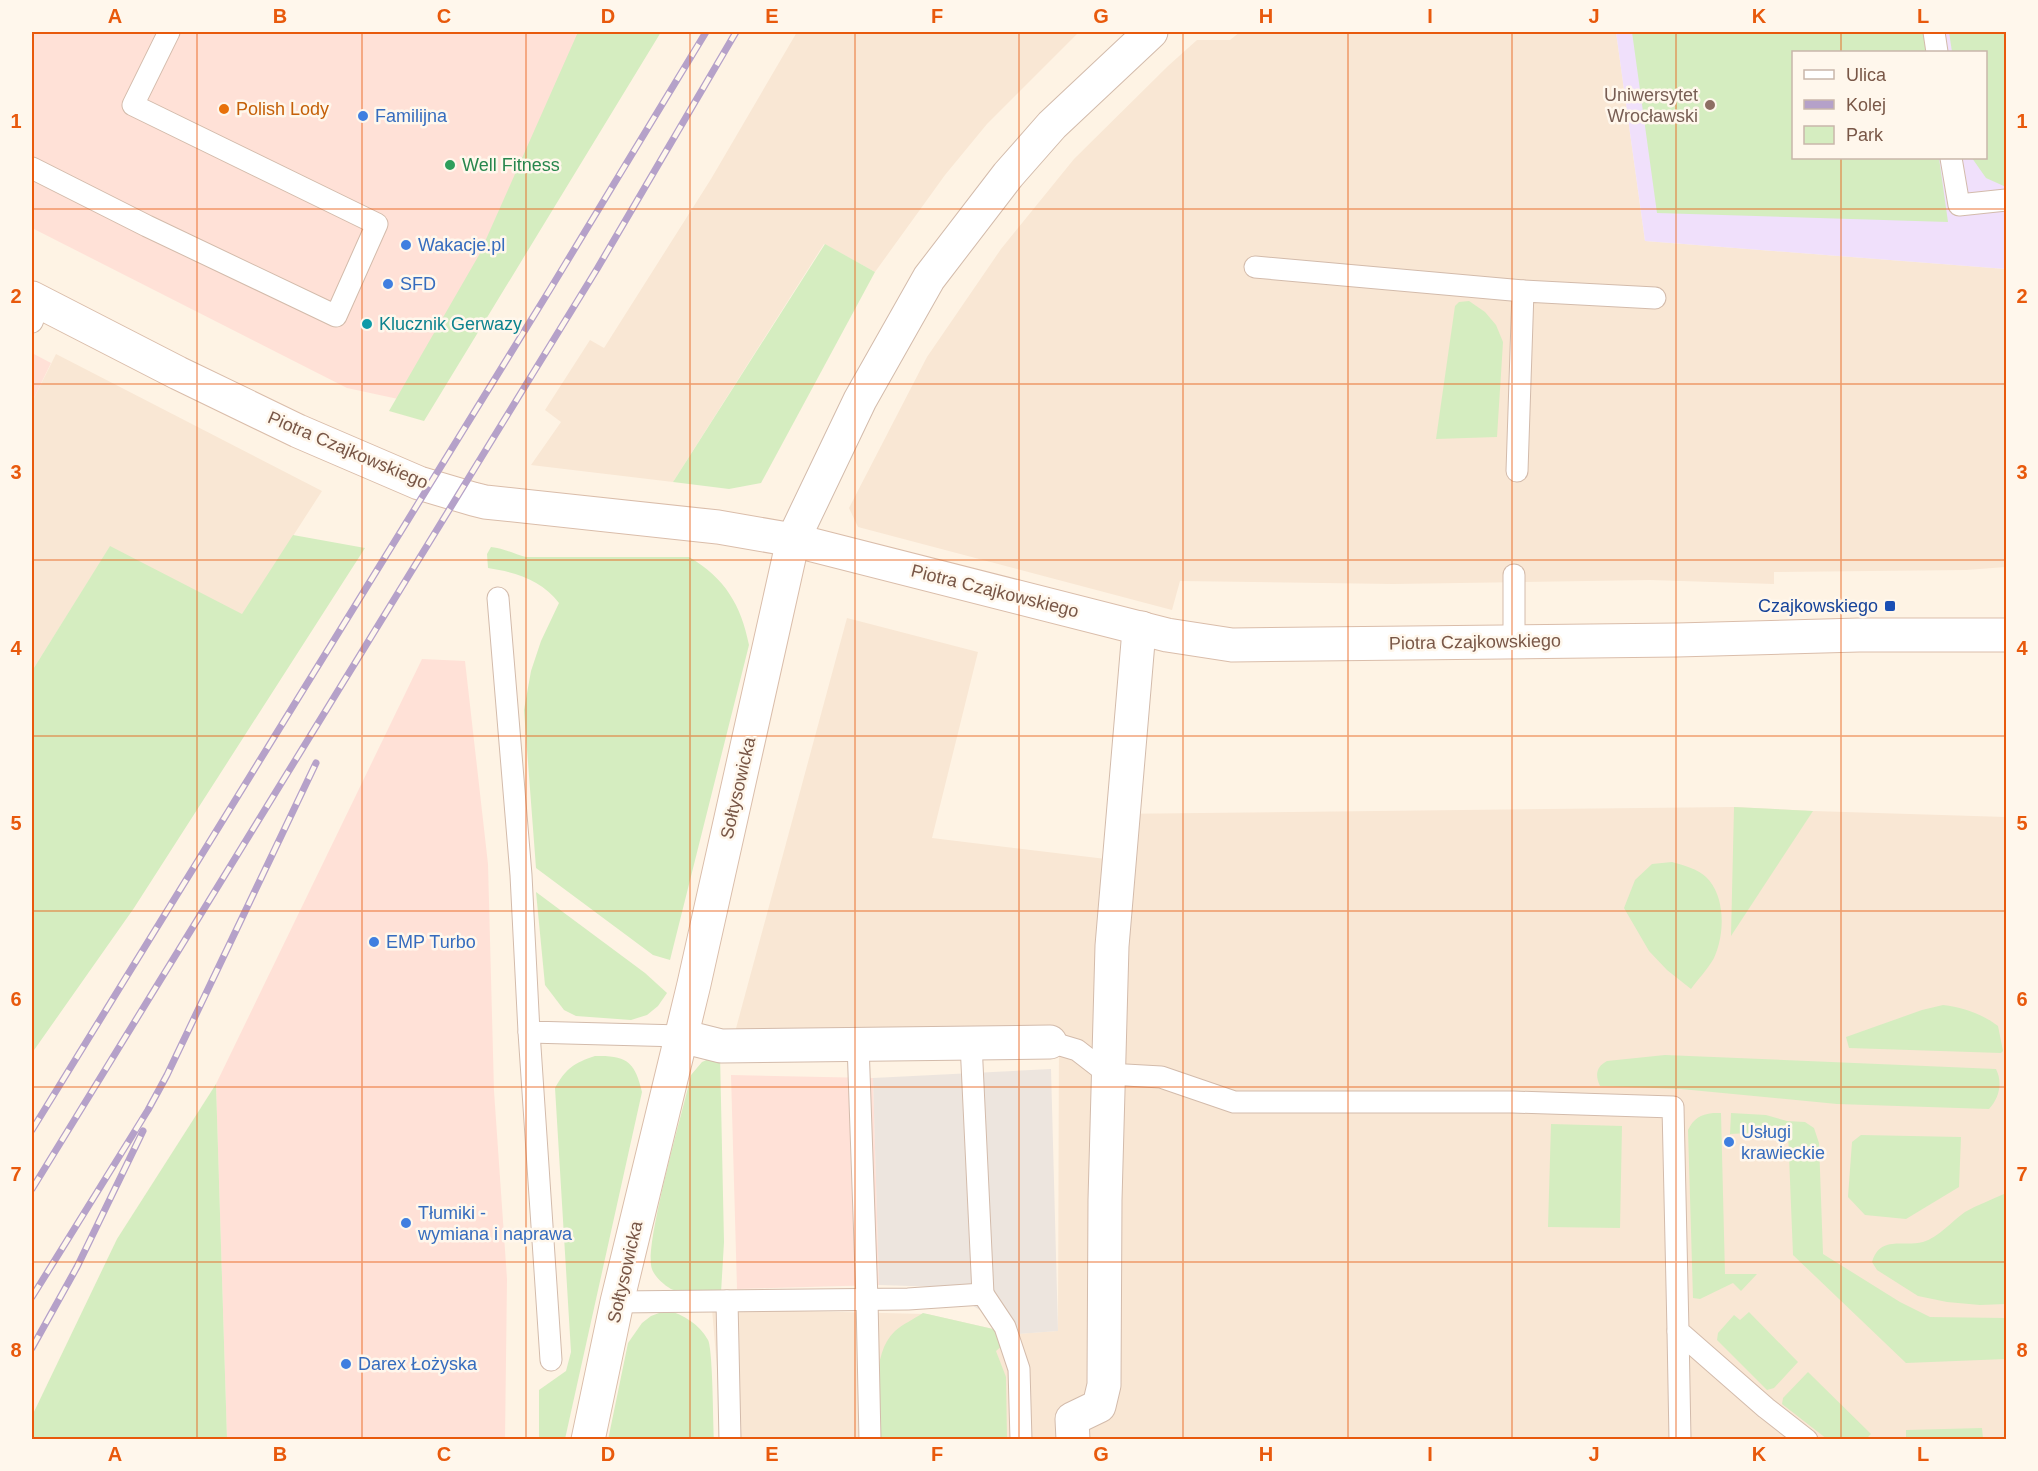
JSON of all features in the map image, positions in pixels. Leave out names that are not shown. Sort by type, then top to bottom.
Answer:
[{"type":"street","name":"Sołtysowicka","points":[[588,1440],[617,1302],[681,1036],[793,540],[860,400],[929,278],[1008,175],[1052,125],[1151,32]]},
{"type":"street","name":"Piotra Czajkowskiego","points":[[34,307],[298,431],[429,486],[485,502],[718,527],[793,540],[1167,635],[1232,645],[2007,635]]},
{"type":"street","points":[[1073,1440],[1072,1419],[1099,1406],[1104,1385],[1105,1200],[1112,946],[1138,642],[1142,628]]},
{"type":"street","points":[[681,1036],[721,1046],[1050,1042]]},
{"type":"lane","points":[[32,168],[147,226],[336,316],[377,224],[133,105],[169,32]]},
{"type":"lane","points":[[1934,32],[1937,51]]},
{"type":"lane","points":[[1951,159],[1959,205],[2007,200]]},
{"type":"lane","points":[[1255,267],[1523,291],[1656,298]]},
{"type":"lane","points":[[1517,471],[1523,291]]},
{"type":"lane","points":[[1514,575],[1514,641]]},
{"type":"lane","points":[[498,598],[521,874],[551,1360]]},
{"type":"lane","points":[[529,1032],[681,1036]]},
{"type":"lane","points":[[1050,1042],[1077,1050],[1108,1074],[1161,1077],[1234,1101],[1512,1102],[1673,1107],[1680,1440]]},
{"type":"lane","points":[[971,1043],[983,1294],[1005,1327],[1019,1369],[1021,1440]]},
{"type":"lane","points":[[858,1044],[870,1440]]},
{"type":"lane","points":[[617,1302],[867,1300],[983,1294]]},
{"type":"lane","points":[[727,1301],[730,1440]]},
{"type":"lane","points":[[1678,1331],[1766,1408],[1807,1440]]},
{"type":"shaded area","points":[[32,32],[652,32],[426,405],[347,388],[32,228]]},
{"type":"shaded area","points":[[797,32],[1079,32],[987,124],[945,175],[875,272],[824,244],[673,482],[531,465],[561,422],[545,410],[590,340],[604,348],[711,179]]},
{"type":"shaded area","points":[[1240,32],[1616,32],[1645,241],[2006,269],[2006,567],[1966,570],[1774,572],[1774,584],[1650,580],[1393,584],[1180,581],[1172,610],[858,527],[849,508],[927,357],[1001,249],[1074,159],[1168,66],[1197,40],[1230,40]]},
{"type":"shaded area","name":"Uniwersytet Wrocławski","points":[[1616,32],[2006,32],[2006,269],[1645,241]]},
{"type":"shaded area","points":[[32,353],[51,363],[32,402]]},
{"type":"shaded area","points":[[56,354],[322,491],[242,615],[110,547],[32,671],[32,402]]},
{"type":"shaded area","points":[[847,618],[978,652],[932,838],[1106,859],[1109,814],[1734,807],[2006,817],[2006,1439],[723,1439],[712,1309],[927,1314],[1015,1334],[1058,1331],[1059,1030],[735,1032]]},
{"type":"shaded area","points":[[422,659],[465,661],[488,864],[494,1091],[507,1279],[505,1439],[227,1439],[216,1084]]},
{"type":"shaded area","points":[[1051,1069],[1058,1331],[1018,1334],[943,1287],[879,1285],[873,1078]]},
{"type":"shaded area","points":[[731,1075],[873,1078],[879,1285],[737,1289]]},
{"type":"green space","points":[[578,32],[661,32],[424,421],[389,411],[479,255]]},
{"type":"green space","name":"Uniwersytet Wrocławski","points":[[1632,32],[1923,32],[1926,51],[1792,51],[1792,159],[1939,159],[1948,222],[1657,213]]},
{"type":"green space","points":[[1949,32],[2006,32],[2006,187],[1986,178],[1973,159],[1987,159],[1987,51],[1952,51]]},
{"type":"green space","points":[[825,244],[875,272],[761,483],[729,489],[673,482]]},
{"type":"green space","points":[[1469,301],[1485,312],[1496,325],[1503,342],[1497,437],[1436,439],[1455,306],[1459,302]]},
{"type":"green space","points":[[293,535],[365,548],[134,908],[32,1053],[32,671],[110,546],[242,614]]},
{"type":"green space","points":[[491,547],[526,557],[689,557],[702,565],[722,584],[736,605],[749,645],[670,960],[653,955],[536,868],[524,710],[531,671],[541,641],[559,603],[545,588],[527,578],[488,568],[487,554]]},
{"type":"green space","points":[[1734,807],[1813,811],[1731,936]]},
{"type":"green space","points":[[1672,862],[1695,870],[1706,877],[1717,894],[1722,916],[1718,949],[1712,962],[1691,989],[1667,970],[1649,951],[1624,908],[1635,880],[1652,864]]},
{"type":"green space","points":[[536,892],[645,973],[667,993],[658,1006],[647,1015],[631,1020],[576,1016],[564,1010],[545,985]]},
{"type":"green space","points":[[1943,1005],[1972,1012],[1998,1026],[2003,1051],[2001,1053],[1849,1048],[1846,1037],[1922,1010]]},
{"type":"green space","points":[[720,1054],[724,1242],[721,1293],[675,1291],[653,1272],[651,1256],[653,1234],[691,1075],[702,1062]]},
{"type":"green space","points":[[1665,1055],[1996,1069],[1999,1085],[1995,1100],[1989,1109],[1837,1104],[1681,1089],[1600,1086],[1597,1078],[1598,1072],[1607,1061]]},
{"type":"green space","points":[[595,1056],[615,1057],[628,1062],[636,1074],[642,1092],[565,1439],[539,1439],[539,1390],[566,1371],[571,1352],[555,1088],[571,1067]]},
{"type":"green space","points":[[216,1084],[227,1439],[32,1439],[32,1416],[117,1239]]},
{"type":"green space","points":[[1721,1113],[1725,1274],[1757,1274],[1741,1291],[1733,1283],[1700,1299],[1693,1298],[1688,1130],[1698,1118]]},
{"type":"green space","points":[[1731,1113],[1766,1115],[1787,1121],[1805,1122],[1814,1128],[1819,1143],[1823,1254],[1900,1302],[1930,1317],[2006,1318],[2006,1359],[1906,1363],[1793,1255],[1788,1131],[1730,1134]]},
{"type":"green space","points":[[1551,1124],[1622,1126],[1620,1228],[1548,1227]]},
{"type":"green space","points":[[1861,1135],[1961,1137],[1959,1187],[1906,1219],[1865,1215],[1848,1197],[1852,1142]]},
{"type":"green space","points":[[2006,1194],[2006,1304],[1980,1305],[1947,1302],[1918,1296],[1877,1270],[1872,1262],[1876,1254],[1886,1245],[1929,1240],[1965,1212]]},
{"type":"green space","points":[[667,1310],[690,1321],[708,1340],[712,1372],[714,1439],[608,1440],[628,1343],[642,1323],[651,1316]]},
{"type":"green space","points":[[1749,1312],[1798,1362],[1774,1388],[1767,1390],[1717,1340],[1718,1333],[1734,1315],[1740,1320]]},
{"type":"green space","points":[[923,1313],[1015,1334],[996,1351],[1006,1377],[1007,1439],[879,1440],[877,1382],[882,1353],[887,1341],[895,1331]]},
{"type":"green space","points":[[1808,1372],[1871,1434],[1866,1439],[1827,1439],[1782,1404],[1783,1398]]},
{"type":"green space","points":[[1982,1428],[1983,1439],[1906,1439],[1906,1430]]},
{"type":"railway","points":[[32,1130],[706,32]]},
{"type":"railway","points":[[32,1189],[597,269],[736,32]]},
{"type":"railway","points":[[32,1297],[148,1110],[167,1075],[316,763]]},
{"type":"railway","points":[[32,1348],[77,1267],[143,1131]]},
{"type":"place","name":"Uniwersytet Wrocławski","points":[[1710,105]]},
{"type":"place","name":"Polish Lody","points":[[224,109]]},
{"type":"place","name":"Familijna","points":[[363,116]]},
{"type":"place","name":"Well Fitness","points":[[450,165]]},
{"type":"place","name":"Wakacje.pl","points":[[406,245]]},
{"type":"place","name":"SFD","points":[[388,284]]},
{"type":"place","name":"Klucznik Gerwazy","points":[[367,324]]},
{"type":"place","name":"Czajkowskiego","points":[[1890,606]]},
{"type":"place","name":"EMP Turbo","points":[[374,942]]},
{"type":"place","name":"Usługi krawieckie","points":[[1729,1142]]},
{"type":"place","name":"Tłumiki - wymiana i naprawa","points":[[406,1223]]},
{"type":"place","name":"Darex Łożyska","points":[[346,1364]]}]
